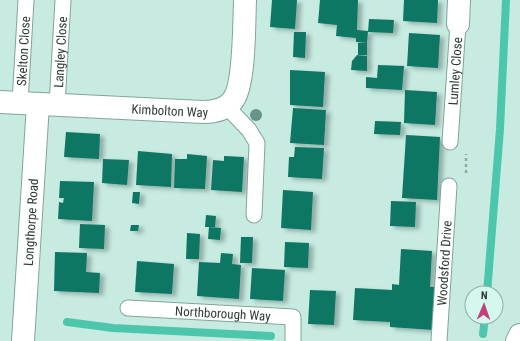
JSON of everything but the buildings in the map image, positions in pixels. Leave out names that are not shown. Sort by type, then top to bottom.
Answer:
[{"type":"street","name":"Kimbolton Way","points":[[29,103],[213,112],[227,106],[234,100],[240,84],[245,0]]},
{"type":"street","name":"Lumley Close","points":[[458,24],[459,0]]},
{"type":"street","name":"Longthorpe Road","points":[[23,341],[29,103]]},
{"type":"street","points":[[517,341],[520,335]]},
{"type":"lane","name":"Skelton Close","points":[[26,0],[29,103]]},
{"type":"lane","name":"Langley Close","points":[[29,103],[63,0]]},
{"type":"lane","name":"Lumley Close","points":[[450,142],[458,24]]},
{"type":"lane","points":[[227,106],[249,130],[257,143],[254,215]]},
{"type":"lane","name":"Woodsford Drive","points":[[440,341],[449,186]]},
{"type":"lane","name":"Northborough Way","points":[[128,308],[293,317],[293,341]]},
{"type":"path","points":[[465,179],[467,149]]},
{"type":"waterway","points":[[488,285],[500,129],[506,0]]},
{"type":"waterway","points":[[67,322],[113,328],[271,336]]},
{"type":"waterway","points":[[483,334],[484,325]]}]
